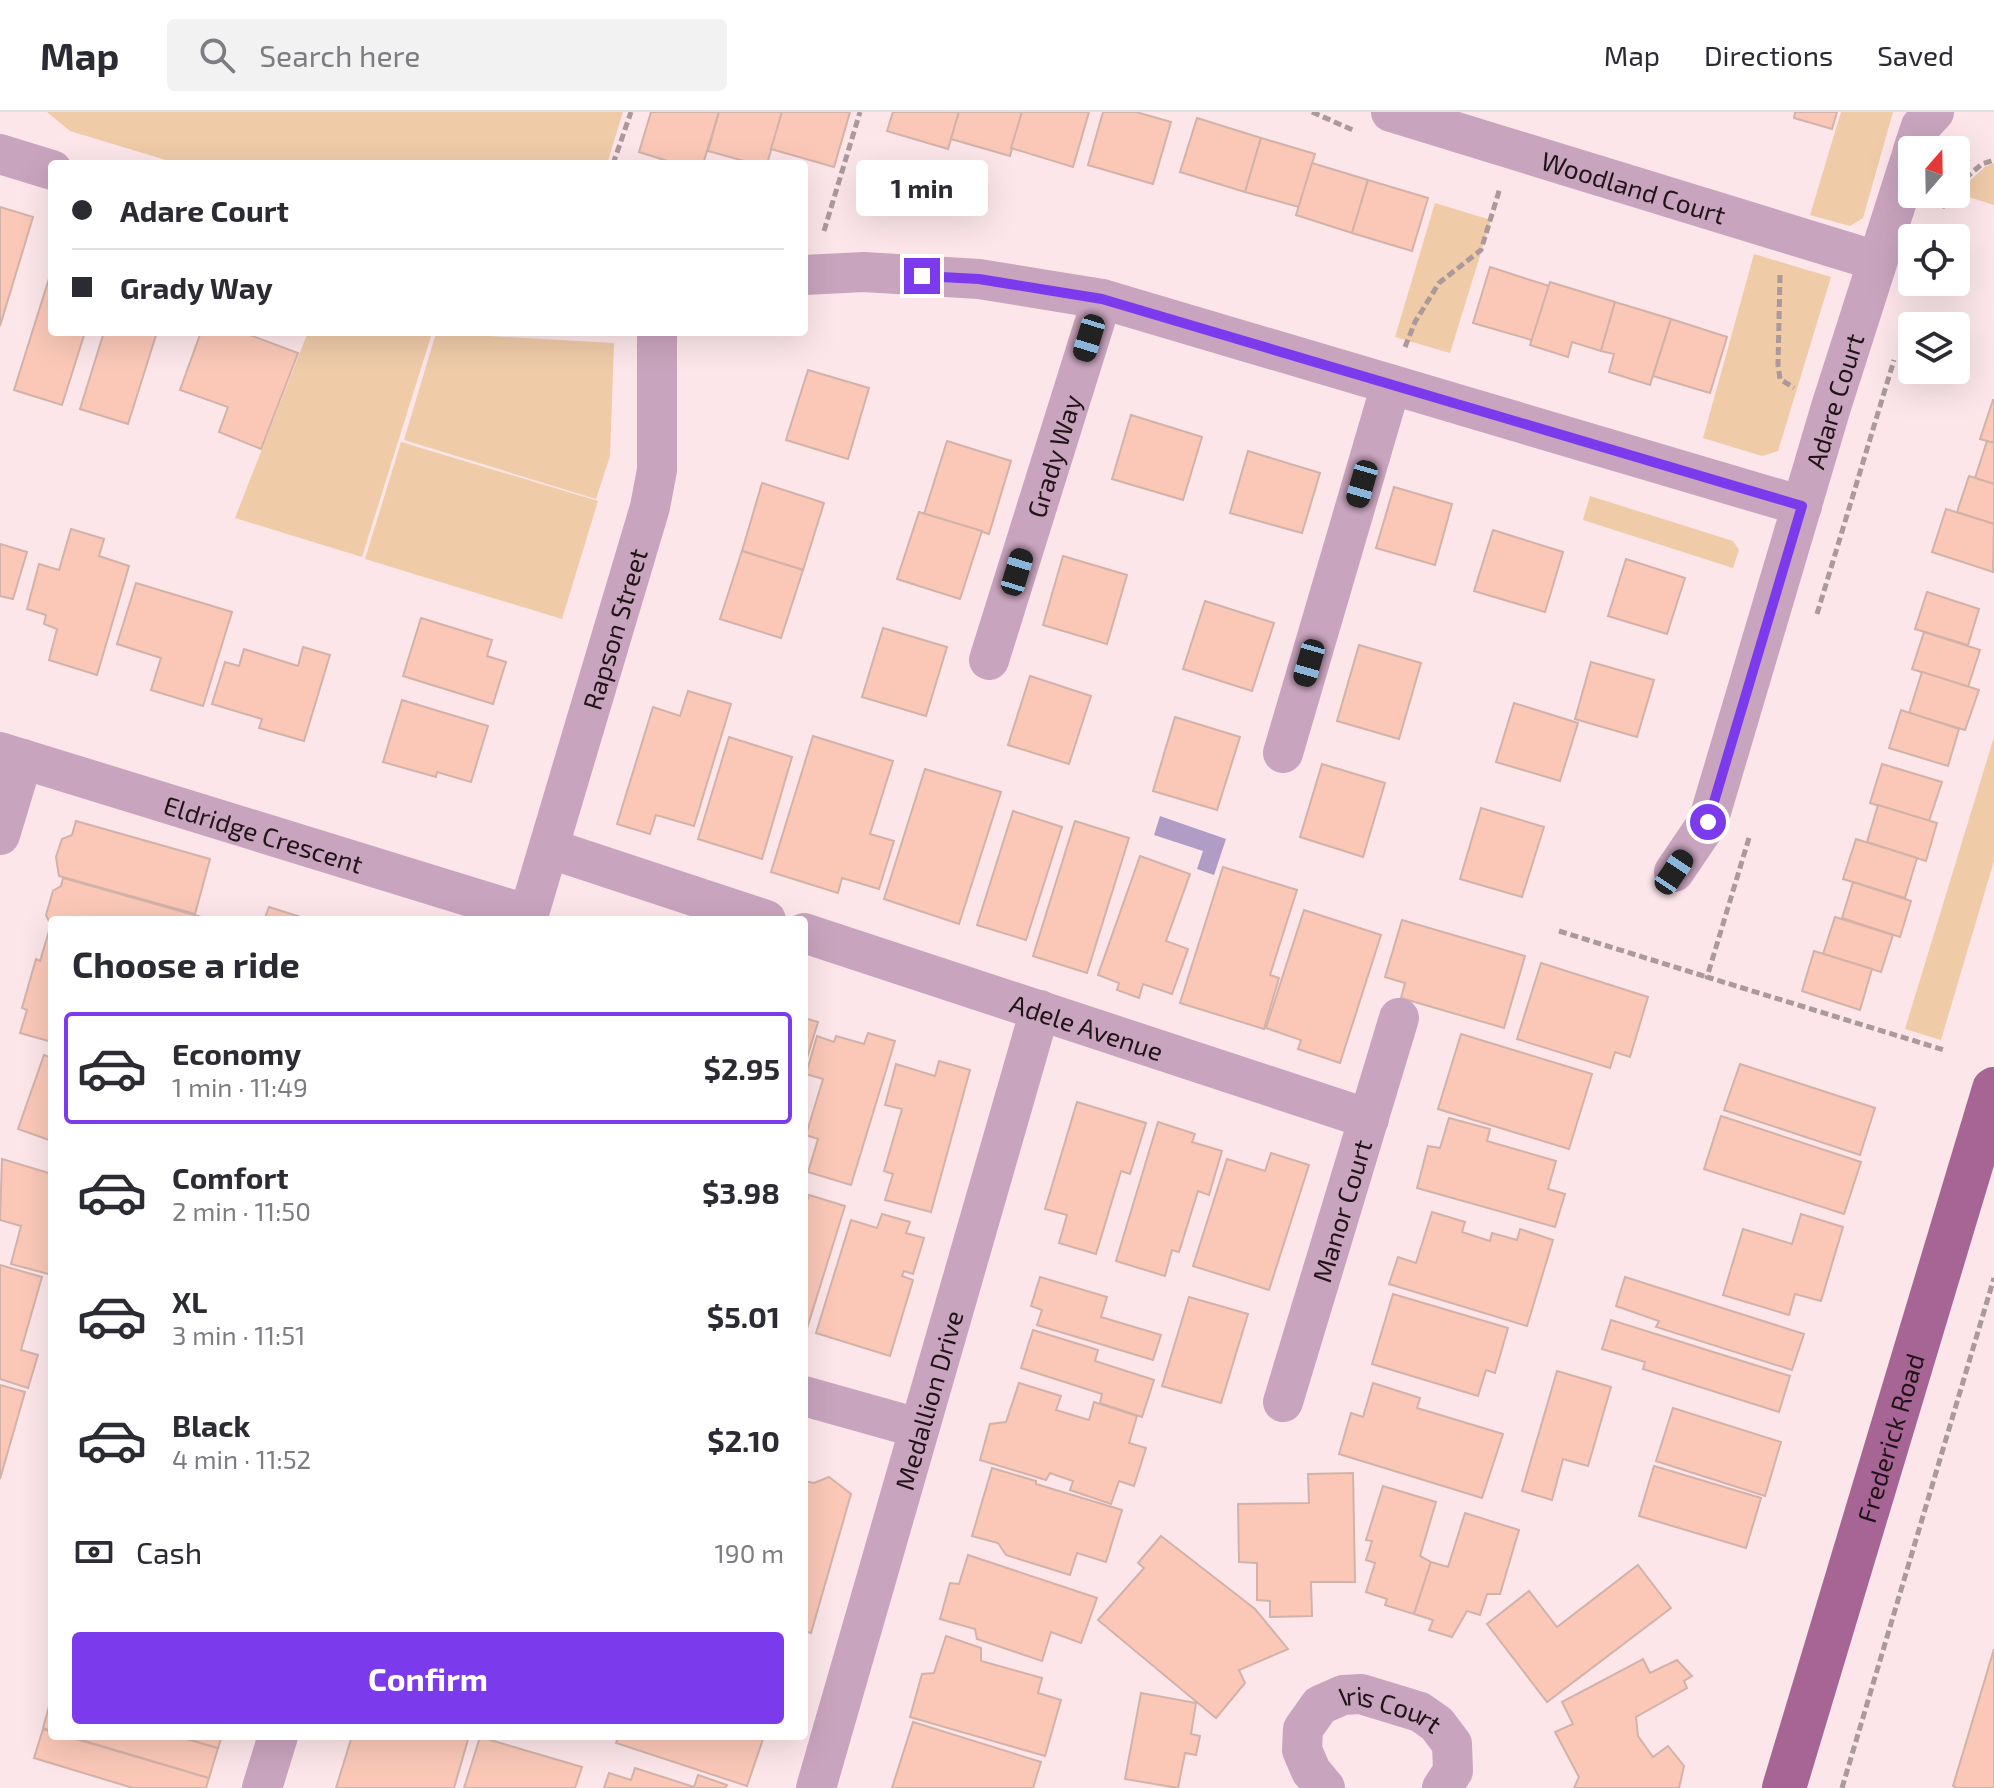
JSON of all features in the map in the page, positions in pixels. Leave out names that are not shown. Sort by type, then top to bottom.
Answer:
[{"type":"main road","name":"Frederick Road","points":[[1784,1788],[1994,1089]]},
{"type":"street","name":"Woodland Court","points":[[1391,112],[1877,261]]},
{"type":"street","name":"Adare Court","points":[[1918,136],[1921,126],[1934,112]]},
{"type":"street","points":[[0,154],[48,169]]},
{"type":"street","name":"Adare Court","points":[[1674,872],[1708,822],[1898,197]]},
{"type":"street","points":[[813,258],[864,272],[979,279],[1102,299],[1802,506]]},
{"type":"street","name":"Grady Way","points":[[989,660],[1102,299]]},
{"type":"street","name":"Rapson Street","points":[[528,916],[551,849],[650,507],[657,470],[657,336]]},
{"type":"street","points":[[1283,753],[1391,385]]},
{"type":"street","points":[[0,835],[12,756]]},
{"type":"street","name":"Eldridge Crescent","points":[[12,756],[525,916]]},
{"type":"street","points":[[551,849],[754,916]]},
{"type":"street","name":"Adele Avenue","points":[[808,934],[1369,1119]]},
{"type":"street","name":"Medallion Drive","points":[[816,1788],[1040,1010]]},
{"type":"street","name":"Manor Court","points":[[1283,1402],[1399,1018]]},
{"type":"street","points":[[808,1397],[918,1428]]},
{"type":"street","name":"Iris Court","points":[[1325,1788],[1311,1771],[1302,1750],[1303,1729],[1320,1705],[1343,1695],[1361,1694],[1420,1712],[1437,1724],[1452,1744],[1453,1771],[1442,1788]]},
{"type":"street","points":[[262,1788],[277,1740]]},
{"type":"path","points":[[614,160],[631,112]]},
{"type":"path","points":[[813,258],[860,112]]},
{"type":"path","points":[[1970,174],[1982,164],[1994,160]]},
{"type":"path","points":[[1391,385],[1415,322],[1439,283],[1481,250],[1504,177]]},
{"type":"path","points":[[1817,615],[1895,358]]},
{"type":"path","points":[[1707,977],[1753,826]]},
{"type":"path","points":[[1559,931],[1944,1050]]},
{"type":"path","points":[[1842,1788],[1994,1278]]},
{"type":"shaded area","points":[[47,112],[623,112],[608,160],[166,160],[70,131]]},
{"type":"shaded area","points":[[1841,112],[1893,112],[1863,218],[1850,226],[1810,215]]},
{"type":"shaded area","points":[[1994,163],[1994,205],[1970,197],[1970,180]]},
{"type":"shaded area","points":[[1435,203],[1491,220],[1450,353],[1395,337]]},
{"type":"shaded area","points":[[1754,254],[1831,277],[1778,451],[1762,456],[1703,438]]},
{"type":"shaded area","points":[[306,336],[431,336],[362,557],[235,518]]},
{"type":"shaded area","points":[[435,336],[614,343],[610,456],[596,499],[404,440]]},
{"type":"shaded area","points":[[401,442],[598,501],[562,619],[365,559]]},
{"type":"shaded area","points":[[1590,496],[1733,541],[1739,550],[1733,568],[1583,520]]},
{"type":"shaded area","points":[[1994,737],[1994,861],[1941,1040],[1905,1029]]},
{"type":"shaded area","points":[[1160,816],[1226,839],[1214,875],[1197,869],[1203,851],[1154,835]]},
{"type":"building","points":[[651,112],[719,112],[704,160],[664,160],[639,152]]},
{"type":"building","points":[[719,112],[782,112],[768,160],[741,160],[708,151]]},
{"type":"building","points":[[782,112],[850,112],[834,167],[771,149]]},
{"type":"building","points":[[893,112],[959,112],[948,149],[887,131]]},
{"type":"building","points":[[959,112],[1022,112],[1010,156],[951,139]]},
{"type":"building","points":[[1022,112],[1089,112],[1073,167],[1011,148]]},
{"type":"building","points":[[1103,112],[1136,112],[1171,122],[1153,184],[1088,165]]},
{"type":"building","points":[[1795,112],[1837,112],[1832,129],[1794,118]]},
{"type":"building","points":[[1197,118],[1261,138],[1245,192],[1180,172]]},
{"type":"building","points":[[1261,138],[1315,154],[1299,207],[1245,192]]},
{"type":"building","points":[[1312,163],[1368,180],[1352,233],[1296,215]]},
{"type":"building","points":[[1368,180],[1428,198],[1412,251],[1352,233]]},
{"type":"building","points":[[0,207],[33,217],[0,326]]},
{"type":"building","points":[[1490,267],[1549,286],[1532,340],[1473,323]]},
{"type":"building","points":[[48,282],[48,336],[84,336],[62,405],[14,390]]},
{"type":"building","points":[[1550,282],[1615,302],[1601,351],[1572,342],[1568,357],[1530,345]]},
{"type":"building","points":[[1615,302],[1671,319],[1650,385],[1609,372],[1614,354],[1601,351]]},
{"type":"building","points":[[1671,319],[1727,337],[1710,393],[1653,376]]},
{"type":"building","points":[[103,336],[156,336],[128,424],[80,409]]},
{"type":"building","points":[[200,336],[253,336],[298,353],[261,449],[219,432],[228,407],[180,390]]},
{"type":"building","points":[[808,370],[869,388],[848,459],[786,440]]},
{"type":"building","points":[[1994,400],[1994,443],[1980,439]]},
{"type":"building","points":[[1131,415],[1202,437],[1183,500],[1112,479]]},
{"type":"building","points":[[947,441],[1011,461],[989,534],[924,514]]},
{"type":"building","points":[[1987,441],[1994,443],[1994,484],[1975,478]]},
{"type":"building","points":[[1248,451],[1320,473],[1302,533],[1230,513]]},
{"type":"building","points":[[1969,476],[1994,484],[1994,524],[1957,512]]},
{"type":"building","points":[[762,483],[824,503],[803,570],[742,551]]},
{"type":"building","points":[[1394,487],[1452,504],[1435,565],[1376,548]]},
{"type":"building","points":[[1946,509],[1994,524],[1993,572],[1932,552]]},
{"type":"building","points":[[919,512],[982,531],[960,599],[897,579]]},
{"type":"building","points":[[71,529],[104,539],[99,556],[129,566],[97,675],[49,660],[57,629],[44,624],[46,615],[27,609],[39,564],[59,570]]},
{"type":"building","points":[[1493,530],[1563,552],[1545,612],[1474,591]]},
{"type":"building","points":[[0,544],[27,552],[13,599],[0,596]]},
{"type":"building","points":[[742,551],[803,570],[781,638],[720,619]]},
{"type":"building","points":[[1063,556],[1127,575],[1107,644],[1043,625]]},
{"type":"building","points":[[1626,559],[1685,578],[1667,634],[1608,616]]},
{"type":"building","points":[[136,583],[232,612],[203,706],[151,690],[161,658],[117,644]]},
{"type":"building","points":[[1927,592],[1979,609],[1968,645],[1915,629]]},
{"type":"building","points":[[1205,601],[1274,623],[1252,691],[1183,669]]},
{"type":"building","points":[[421,618],[492,640],[487,656],[506,662],[493,704],[403,676]]},
{"type":"building","points":[[883,628],[947,647],[926,716],[862,697]]},
{"type":"building","points":[[1924,632],[1980,650],[1968,687],[1912,669]]},
{"type":"building","points":[[1359,645],[1421,663],[1399,739],[1337,721]]},
{"type":"building","points":[[303,647],[330,655],[304,741],[259,728],[262,719],[212,704],[225,662],[239,666],[244,649],[298,666]]},
{"type":"building","points":[[1591,662],[1654,680],[1637,737],[1575,719]]},
{"type":"building","points":[[1922,672],[1979,690],[1965,730],[1909,713]]},
{"type":"building","points":[[1030,676],[1091,696],[1069,764],[1008,745]]},
{"type":"building","points":[[688,691],[731,704],[694,826],[656,815],[650,834],[617,824],[653,707],[680,716]]},
{"type":"building","points":[[402,700],[488,726],[471,782],[437,772],[436,777],[383,762]]},
{"type":"building","points":[[1514,703],[1578,723],[1560,781],[1496,762]]},
{"type":"building","points":[[1901,710],[1959,729],[1948,766],[1889,748]]},
{"type":"building","points":[[1175,717],[1240,737],[1217,810],[1153,791]]},
{"type":"building","points":[[813,736],[893,761],[870,834],[894,841],[879,889],[842,878],[838,893],[771,872]]},
{"type":"building","points":[[729,737],[792,757],[762,859],[698,839]]},
{"type":"building","points":[[1322,764],[1385,783],[1363,857],[1300,837]]},
{"type":"building","points":[[1882,764],[1942,782],[1929,821],[1870,803]]},
{"type":"building","points":[[925,769],[1001,792],[959,924],[884,899]]},
{"type":"building","points":[[1878,805],[1937,823],[1926,861],[1867,842]]},
{"type":"building","points":[[1481,808],[1544,827],[1522,897],[1460,879]]},
{"type":"building","points":[[1013,811],[1062,827],[1026,940],[977,925]]},
{"type":"building","points":[[76,821],[210,859],[195,914],[59,876],[56,857],[62,839],[72,835]]},
{"type":"building","points":[[1075,821],[1129,838],[1087,973],[1033,956]]},
{"type":"building","points":[[1856,839],[1917,858],[1905,898],[1843,879]]},
{"type":"building","points":[[1140,856],[1190,874],[1166,941],[1188,949],[1172,994],[1143,984],[1139,998],[1117,990],[1119,983],[1098,975]]},
{"type":"building","points":[[1223,867],[1297,890],[1270,975],[1279,978],[1264,1029],[1180,1003]]},
{"type":"building","points":[[63,878],[197,916],[48,916],[48,919],[46,915],[53,891],[61,886]]},
{"type":"building","points":[[1853,882],[1911,901],[1900,937],[1842,918]]},
{"type":"building","points":[[269,907],[297,916],[266,916]]},
{"type":"building","points":[[1304,910],[1381,935],[1340,1063],[1298,1049],[1301,1040],[1266,1028]]},
{"type":"building","points":[[1835,917],[1893,935],[1881,972],[1823,954]]},
{"type":"building","points":[[1402,920],[1525,956],[1504,1028],[1401,998],[1405,983],[1385,977]]},
{"type":"building","points":[[48,934],[48,1041],[20,1033],[27,1010],[22,1008],[36,959],[40,961]]},
{"type":"building","points":[[1814,951],[1872,969],[1860,1010],[1802,991]]},
{"type":"building","points":[[1541,963],[1648,997],[1630,1057],[1615,1052],[1610,1068],[1517,1039]]},
{"type":"building","points":[[808,1019],[818,1022],[808,1055]]},
{"type":"building","points":[[868,1033],[895,1041],[851,1185],[808,1172],[818,1139],[808,1136],[808,1128],[823,1079],[808,1075],[808,1067],[817,1036],[834,1042],[836,1036],[864,1044]]},
{"type":"building","points":[[1461,1034],[1592,1074],[1569,1149],[1438,1109]]},
{"type":"building","points":[[44,1055],[48,1056],[48,1140],[18,1129]]},
{"type":"building","points":[[939,1061],[970,1070],[931,1212],[885,1200],[893,1174],[884,1171],[902,1109],[885,1105],[896,1064],[935,1076]]},
{"type":"building","points":[[1740,1064],[1875,1108],[1860,1155],[1724,1110]]},
{"type":"building","points":[[1077,1102],[1146,1123],[1130,1174],[1121,1171],[1096,1254],[1059,1243],[1067,1215],[1045,1209]]},
{"type":"building","points":[[1721,1116],[1861,1162],[1844,1214],[1704,1169]]},
{"type":"building","points":[[1449,1118],[1490,1129],[1487,1141],[1556,1161],[1548,1189],[1565,1194],[1555,1227],[1417,1188],[1428,1146],[1440,1148]]},
{"type":"building","points":[[1158,1122],[1195,1134],[1192,1142],[1222,1151],[1209,1195],[1198,1191],[1179,1252],[1172,1250],[1165,1276],[1116,1261]]},
{"type":"building","points":[[1271,1153],[1309,1165],[1269,1290],[1193,1266],[1227,1159],[1265,1171]]},
{"type":"building","points":[[2,1159],[48,1173],[48,1274],[11,1264],[21,1226],[0,1220]]},
{"type":"building","points":[[809,1195],[845,1206],[808,1325]]},
{"type":"building","points":[[1432,1212],[1465,1222],[1462,1232],[1490,1241],[1492,1233],[1517,1240],[1520,1229],[1553,1240],[1527,1326],[1389,1284],[1398,1257],[1416,1263]]},
{"type":"building","points":[[882,1214],[910,1222],[906,1233],[924,1238],[913,1274],[904,1271],[902,1276],[913,1280],[890,1356],[816,1333],[851,1220],[877,1228]]},
{"type":"building","points":[[1801,1214],[1843,1227],[1821,1301],[1795,1294],[1789,1315],[1723,1295],[1743,1229],[1792,1244]]},
{"type":"building","points":[[0,1265],[42,1277],[21,1350],[38,1355],[28,1388],[0,1379]]},
{"type":"building","points":[[1040,1277],[1107,1297],[1101,1317],[1161,1335],[1153,1360],[1037,1325],[1042,1310],[1031,1306]]},
{"type":"building","points":[[1625,1277],[1804,1334],[1792,1370],[1656,1327],[1659,1321],[1616,1306]]},
{"type":"building","points":[[1393,1294],[1508,1328],[1495,1373],[1486,1370],[1478,1396],[1372,1364]]},
{"type":"building","points":[[1189,1297],[1248,1314],[1221,1403],[1162,1386]]},
{"type":"building","points":[[1611,1320],[1790,1376],[1779,1412],[1643,1369],[1645,1362],[1602,1349]]},
{"type":"building","points":[[1033,1330],[1098,1350],[1095,1361],[1154,1380],[1142,1417],[1100,1403],[1102,1394],[1021,1368]]},
{"type":"building","points":[[1557,1371],[1611,1387],[1588,1466],[1563,1459],[1552,1500],[1522,1491]]},
{"type":"building","points":[[1019,1383],[1061,1396],[1056,1410],[1089,1420],[1094,1402],[1137,1416],[1129,1443],[1146,1448],[1134,1486],[1119,1481],[1111,1504],[1070,1490],[1073,1481],[1050,1473],[1046,1480],[980,1460],[990,1424],[1006,1422]]},
{"type":"building","points":[[1373,1383],[1420,1398],[1417,1408],[1503,1434],[1482,1498],[1339,1454],[1351,1413],[1363,1417]]},
{"type":"building","points":[[0,1385],[25,1392],[0,1479]]},
{"type":"building","points":[[1673,1408],[1781,1442],[1765,1496],[1656,1461]]},
{"type":"building","points":[[1654,1466],[1761,1498],[1746,1548],[1639,1516]]},
{"type":"building","points":[[992,1468],[1122,1510],[1106,1562],[1077,1553],[1070,1575],[1006,1555],[998,1543],[972,1536]]},
{"type":"building","points":[[1353,1473],[1355,1582],[1311,1582],[1312,1616],[1270,1617],[1270,1601],[1257,1600],[1257,1563],[1239,1562],[1238,1504],[1309,1503],[1308,1474]]},
{"type":"building","points":[[829,1477],[851,1494],[811,1633],[808,1632],[808,1482],[814,1483]]},
{"type":"building","points":[[1383,1486],[1436,1502],[1420,1556],[1431,1562],[1414,1614],[1385,1605],[1387,1599],[1366,1592],[1375,1563],[1366,1560],[1372,1541],[1366,1540]]},
{"type":"building","points":[[1465,1513],[1519,1530],[1500,1594],[1487,1594],[1480,1615],[1467,1611],[1452,1637],[1429,1630],[1433,1620],[1414,1614],[1431,1562],[1448,1567]]},
{"type":"building","points":[[1161,1536],[1255,1609],[1288,1649],[1239,1670],[1245,1683],[1216,1718],[1098,1620],[1144,1568],[1138,1563]]},
{"type":"building","points":[[968,1555],[1097,1598],[1081,1643],[1051,1632],[1042,1661],[977,1639],[975,1629],[940,1619],[950,1583],[959,1584]]},
{"type":"building","points":[[1638,1565],[1671,1608],[1547,1702],[1487,1624],[1529,1591],[1557,1627]]},
{"type":"building","points":[[946,1636],[981,1648],[981,1661],[1042,1678],[1038,1693],[1061,1700],[1045,1756],[910,1717],[922,1674],[934,1673]]},
{"type":"building","points":[[1994,1649],[1994,1788],[1957,1788],[1953,1786]]},
{"type":"building","points":[[1643,1659],[1650,1673],[1677,1660],[1692,1676],[1684,1681],[1687,1688],[1636,1717],[1638,1736],[1653,1757],[1668,1746],[1684,1766],[1679,1788],[1574,1788],[1579,1777],[1555,1732],[1573,1724],[1562,1702]]},
{"type":"building","points":[[1141,1693],[1196,1703],[1191,1734],[1200,1736],[1196,1755],[1185,1753],[1178,1788],[1125,1779]]},
{"type":"building","points":[[48,1710],[48,1730],[43,1728]]},
{"type":"building","points":[[913,1722],[1041,1762],[1033,1788],[892,1788]]},
{"type":"building","points":[[43,1729],[48,1731],[48,1740],[80,1740],[209,1778],[206,1788],[133,1788],[34,1758]]},
{"type":"building","points":[[81,1740],[190,1740],[218,1748],[209,1778]]},
{"type":"building","points":[[191,1740],[221,1740],[218,1748]]},
{"type":"building","points":[[351,1740],[468,1740],[454,1788],[336,1788]]},
{"type":"building","points":[[479,1740],[490,1740],[582,1767],[575,1788],[464,1788]]},
{"type":"building","points":[[617,1740],[763,1740],[747,1786],[616,1743]]},
{"type":"building","points":[[635,1768],[694,1787],[698,1775],[727,1785],[725,1788],[604,1788],[609,1773],[631,1780]]},
{"type":"route","points":[[922,276],[979,279],[1102,299],[1802,506],[1708,822]]}]
